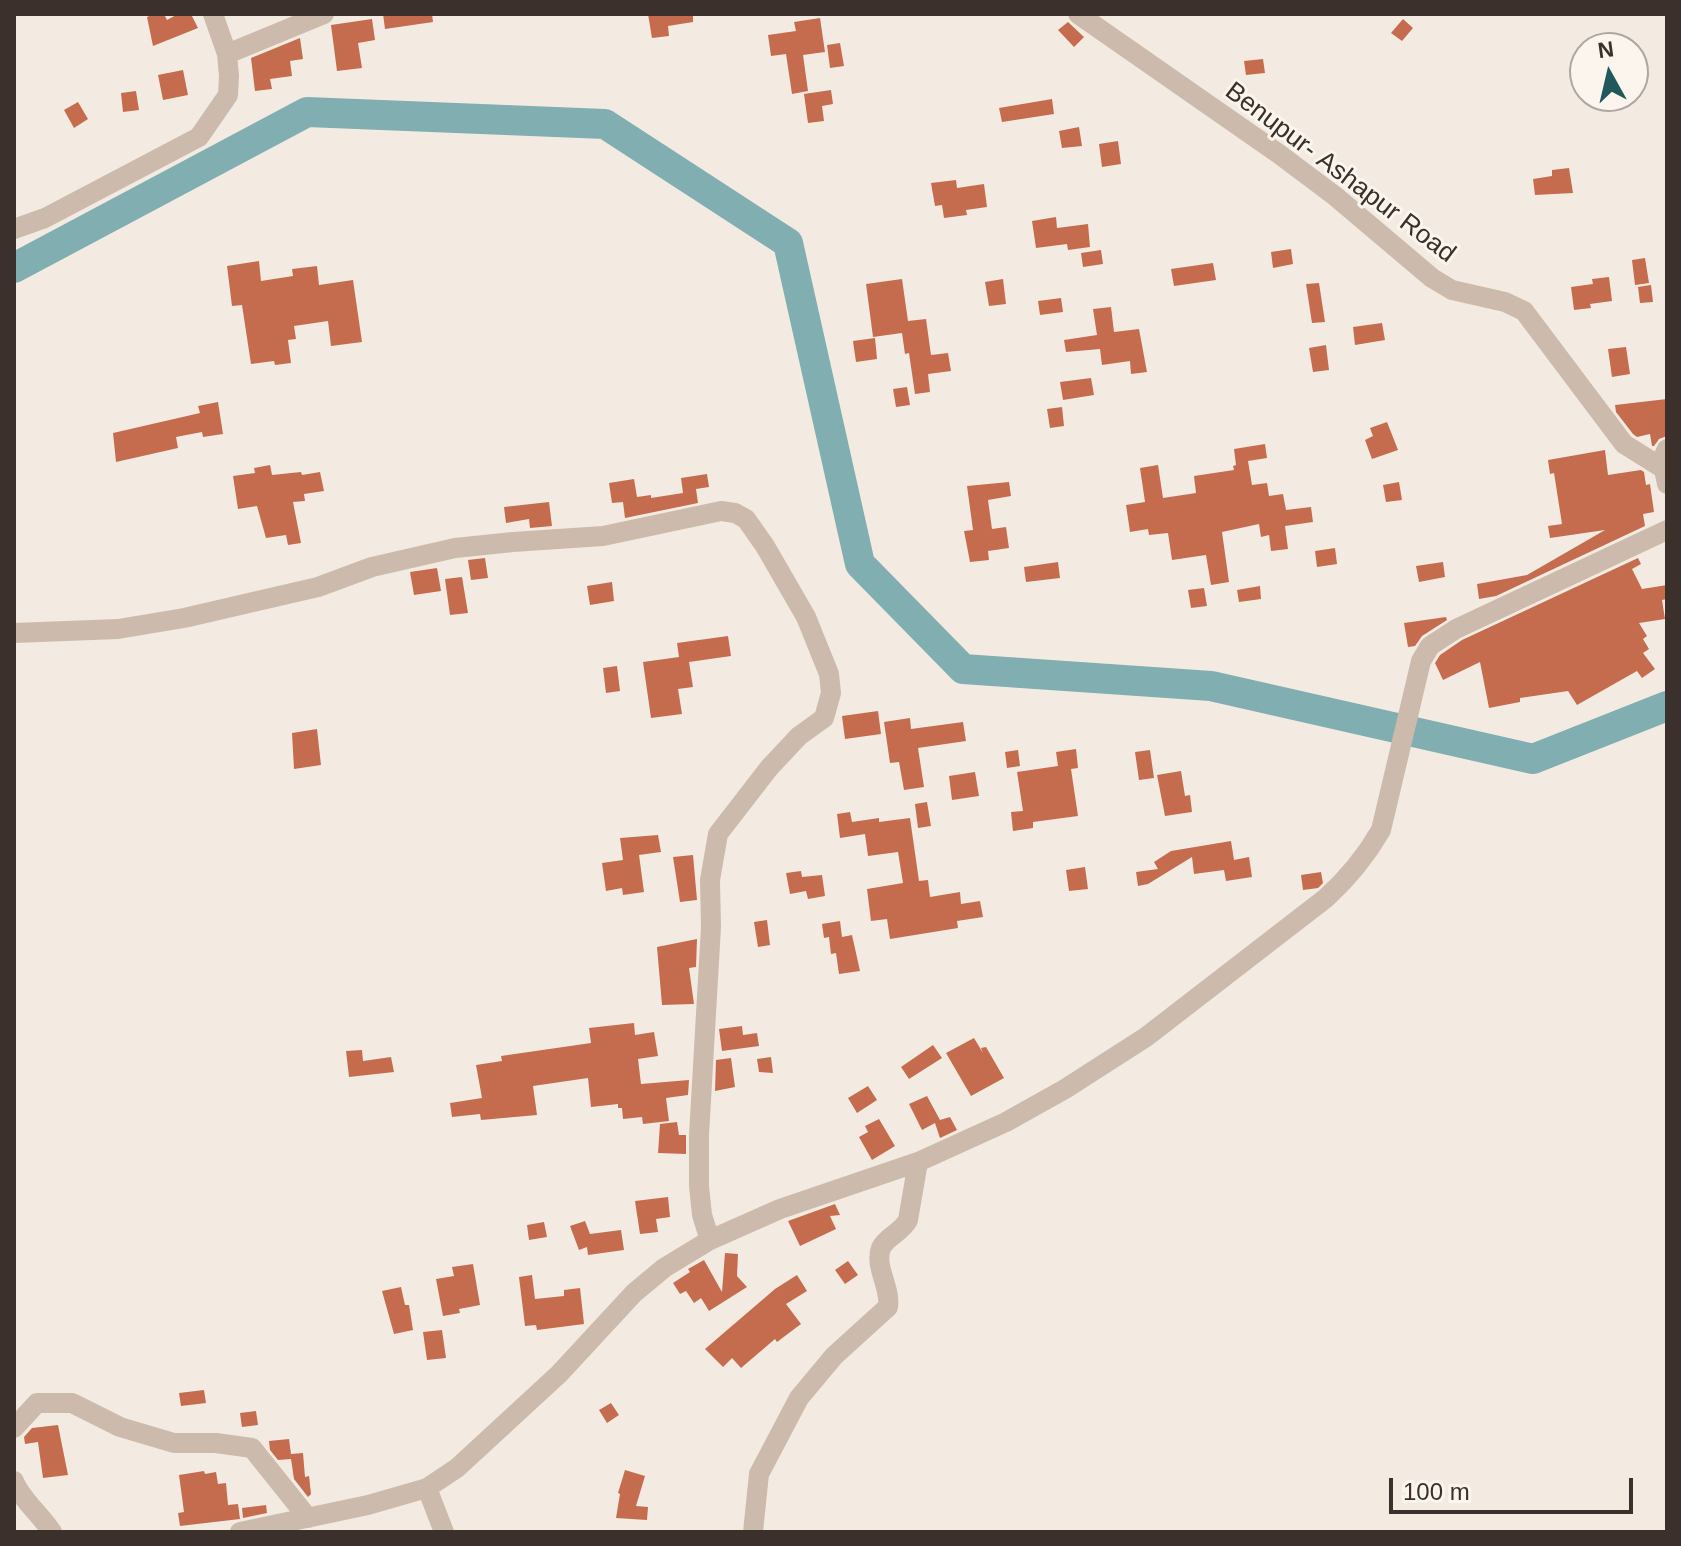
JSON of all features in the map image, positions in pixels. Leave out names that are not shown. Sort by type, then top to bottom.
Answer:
[{"type":"street","points":[[14,229],[45,218],[199,137],[228,95],[227,54],[213,14]]},
{"type":"street","points":[[227,54],[324,14]]},
{"type":"street","name":"Benupur- Ashapur Road","points":[[1078,14],[1279,154],[1335,196],[1432,278],[1452,290],[1505,302],[1524,311],[1624,444],[1666,467]]},
{"type":"street","points":[[14,633],[118,629],[184,618],[318,587],[372,567],[455,548],[603,536],[721,511],[746,519],[806,617],[829,674],[831,693],[824,718],[799,736],[769,768],[718,834],[710,880],[711,927],[699,1135],[702,1215],[710,1240]]},
{"type":"street","points":[[240,1532],[368,1505],[427,1488],[457,1468],[559,1374],[634,1293],[664,1268],[710,1240],[780,1209],[918,1162],[1006,1122],[1065,1089],[1146,1037],[1335,889],[1357,866],[1381,830],[1421,661],[1430,646],[1456,629],[1667,530]]},
{"type":"street","points":[[753,1532],[759,1474],[799,1398],[834,1356],[888,1307],[890,1297],[879,1252],[883,1244],[904,1228],[908,1220],[918,1162]]},
{"type":"street","points":[[14,1428],[37,1403],[72,1403],[120,1427],[174,1443],[216,1443],[252,1448],[308,1518]]},
{"type":"street","points":[[14,1481],[18,1491],[52,1532]]},
{"type":"street","points":[[427,1488],[444,1532]]},
{"type":"building","points":[[164,14],[167,20],[178,14],[191,14],[198,28],[153,46],[147,17]]},
{"type":"building","points":[[383,14],[432,14],[433,22],[385,29]]},
{"type":"building","points":[[648,14],[693,14],[693,22],[668,26],[669,36],[652,38]]},
{"type":"building","points":[[820,18],[825,52],[803,55],[808,91],[792,94],[786,54],[771,56],[768,35],[796,31],[794,22]]},
{"type":"building","points":[[372,19],[375,40],[358,43],[362,68],[337,71],[331,25]]},
{"type":"building","points":[[1403,19],[1413,28],[1402,41],[1391,33]]},
{"type":"building","points":[[1068,22],[1084,37],[1074,47],[1058,30]]},
{"type":"building","points":[[300,38],[303,59],[290,61],[292,76],[270,79],[272,89],[255,91],[251,58]]},
{"type":"building","points":[[840,43],[844,66],[830,68],[827,45]]},
{"type":"building","points":[[1263,59],[1265,73],[1246,75],[1244,61]]},
{"type":"building","points":[[183,70],[188,95],[163,100],[158,75]]},
{"type":"building","points":[[831,90],[833,104],[822,106],[824,121],[808,123],[804,94]]},
{"type":"building","points":[[136,91],[139,110],[123,112],[121,93]]},
{"type":"building","points":[[1052,99],[1054,114],[1002,122],[999,108]]},
{"type":"building","points":[[78,102],[88,119],[74,128],[64,110]]},
{"type":"building","points":[[1079,127],[1082,146],[1062,148],[1059,131]]},
{"type":"building","points":[[1118,141],[1121,164],[1102,167],[1099,144]]},
{"type":"building","points":[[1569,168],[1573,193],[1535,195],[1533,179],[1552,176],[1552,170]]},
{"type":"building","points":[[956,180],[957,188],[984,184],[987,207],[966,210],[967,215],[944,218],[942,205],[935,206],[931,183]]},
{"type":"building","points":[[1056,217],[1057,228],[1088,224],[1090,247],[1068,250],[1067,244],[1036,248],[1032,221]]},
{"type":"building","points":[[1291,249],[1293,264],[1273,268],[1271,252]]},
{"type":"building","points":[[1101,250],[1103,264],[1083,267],[1081,253]]},
{"type":"building","points":[[1645,258],[1649,283],[1635,285],[1632,260]]},
{"type":"building","points":[[259,261],[261,281],[293,276],[292,269],[317,266],[319,285],[353,280],[362,342],[331,346],[328,321],[294,326],[296,339],[288,340],[291,363],[275,365],[274,361],[251,364],[242,305],[232,306],[227,266]]},
{"type":"building","points":[[1213,263],[1216,280],[1174,286],[1171,269]]},
{"type":"building","points":[[1609,277],[1612,301],[1574,310],[1571,287],[1593,284],[1592,279]]},
{"type":"building","points":[[902,279],[908,321],[926,319],[931,355],[948,353],[951,371],[928,374],[930,392],[915,394],[909,353],[905,354],[902,333],[873,337],[866,284]]},
{"type":"building","points":[[1003,279],[1006,304],[989,306],[985,282]]},
{"type":"building","points":[[1319,283],[1325,322],[1312,323],[1306,284]]},
{"type":"building","points":[[1651,285],[1653,302],[1640,303],[1638,287]]},
{"type":"building","points":[[1061,298],[1063,312],[1040,315],[1038,301]]},
{"type":"building","points":[[1111,307],[1114,332],[1139,329],[1147,372],[1131,374],[1130,361],[1102,365],[1100,349],[1066,352],[1064,340],[1097,335],[1093,309]]},
{"type":"building","points":[[1382,323],[1385,340],[1355,345],[1353,327]]},
{"type":"building","points":[[875,338],[877,359],[856,362],[853,341]]},
{"type":"building","points":[[1326,345],[1329,370],[1313,372],[1309,348]]},
{"type":"building","points":[[1626,347],[1630,374],[1612,377],[1608,349]]},
{"type":"building","points":[[1091,378],[1094,395],[1063,400],[1060,382]]},
{"type":"building","points":[[907,387],[910,405],[896,407],[893,389]]},
{"type":"building","points":[[1667,399],[1667,436],[1659,439],[1654,446],[1650,434],[1637,437],[1616,412],[1615,405]]},
{"type":"building","points":[[218,402],[223,434],[203,437],[202,432],[176,437],[178,448],[116,462],[113,433],[200,413],[198,406]]},
{"type":"building","points":[[1062,407],[1064,426],[1050,428],[1047,409]]},
{"type":"building","points":[[1387,422],[1398,450],[1372,459],[1365,440],[1373,436],[1370,428]]},
{"type":"building","points":[[1265,444],[1267,458],[1248,461],[1252,485],[1267,483],[1269,496],[1283,494],[1286,510],[1311,507],[1313,522],[1285,526],[1288,549],[1271,551],[1269,535],[1261,537],[1259,524],[1222,532],[1229,582],[1211,585],[1206,555],[1172,560],[1168,533],[1149,535],[1148,529],[1130,532],[1126,505],[1145,502],[1140,468],[1158,465],[1163,498],[1196,493],[1194,476],[1234,470],[1234,449]]},
{"type":"building","points":[[1605,450],[1608,475],[1644,472],[1646,485],[1650,484],[1654,512],[1643,514],[1645,526],[1496,596],[1479,599],[1477,584],[1527,575],[1605,530],[1550,538],[1548,526],[1562,524],[1554,473],[1550,474],[1548,460]]},
{"type":"building","points":[[270,465],[272,475],[320,472],[324,491],[304,494],[305,501],[293,502],[301,543],[288,545],[286,535],[266,538],[257,506],[238,509],[233,476],[255,473],[254,468]]},
{"type":"building","points":[[707,474],[709,487],[696,489],[698,503],[625,518],[623,502],[612,503],[609,483],[634,479],[637,497],[651,495],[651,498],[683,493],[681,478]]},
{"type":"building","points":[[1009,482],[1011,496],[988,500],[992,529],[1006,527],[1009,548],[988,551],[989,560],[970,562],[964,531],[973,530],[967,486]]},
{"type":"building","points":[[1399,482],[1402,500],[1386,502],[1383,485]]},
{"type":"building","points":[[549,502],[552,526],[530,528],[529,519],[506,523],[504,507]]},
{"type":"building","points":[[1335,548],[1337,564],[1317,567],[1315,551]]},
{"type":"building","points":[[485,558],[488,578],[471,580],[468,560]]},
{"type":"building","points":[[1638,558],[1641,564],[1632,569],[1642,589],[1667,585],[1667,599],[1662,600],[1665,619],[1639,623],[1647,636],[1643,639],[1649,649],[1643,653],[1655,669],[1642,678],[1637,671],[1577,705],[1568,691],[1520,698],[1520,702],[1489,708],[1480,662],[1443,680],[1435,663],[1440,655],[1462,640]]},
{"type":"building","points":[[1058,562],[1060,578],[1026,582],[1024,567]]},
{"type":"building","points":[[1443,562],[1445,577],[1419,582],[1416,566]]},
{"type":"building","points":[[437,568],[441,591],[414,595],[410,572]]},
{"type":"building","points":[[462,577],[468,613],[450,615],[445,579]]},
{"type":"building","points":[[612,582],[614,601],[590,605],[587,586]]},
{"type":"building","points":[[1260,586],[1261,599],[1239,602],[1237,590]]},
{"type":"building","points":[[1204,588],[1207,606],[1191,608],[1188,590]]},
{"type":"building","points":[[1446,617],[1447,620],[1422,636],[1415,646],[1408,647],[1404,623]]},
{"type":"building","points":[[728,636],[731,656],[689,662],[693,687],[678,689],[682,714],[651,718],[643,662],[679,657],[677,643]]},
{"type":"building","points":[[617,666],[620,691],[606,693],[603,668]]},
{"type":"building","points":[[878,711],[881,734],[845,739],[842,716]]},
{"type":"building","points":[[910,718],[911,729],[963,722],[966,741],[918,748],[924,787],[904,790],[899,762],[890,763],[884,722]]},
{"type":"building","points":[[317,729],[321,765],[294,769],[292,733]]},
{"type":"building","points":[[1076,749],[1078,768],[1071,769],[1078,816],[1033,822],[1033,828],[1013,831],[1011,812],[1023,811],[1017,772],[1058,766],[1056,752]]},
{"type":"building","points":[[1018,750],[1020,766],[1007,768],[1005,752]]},
{"type":"building","points":[[1150,750],[1154,778],[1139,780],[1135,752]]},
{"type":"building","points":[[1181,771],[1185,796],[1190,795],[1192,812],[1165,816],[1157,775]]},
{"type":"building","points":[[975,772],[979,796],[952,800],[949,776]]},
{"type":"building","points":[[927,802],[931,826],[918,828],[915,804]]},
{"type":"building","points":[[850,812],[852,822],[910,818],[919,881],[928,880],[930,897],[960,892],[961,904],[980,901],[983,917],[957,921],[958,928],[890,939],[887,919],[871,921],[867,889],[903,883],[898,852],[868,856],[865,834],[840,838],[837,814]]},
{"type":"building","points":[[658,835],[661,852],[639,855],[644,892],[623,895],[622,888],[606,891],[602,863],[623,860],[620,838]]},
{"type":"building","points":[[1231,841],[1234,860],[1249,857],[1252,877],[1226,881],[1224,870],[1194,874],[1192,857],[1148,884],[1138,886],[1136,872],[1158,869],[1154,862],[1171,851]]},
{"type":"building","points":[[693,855],[697,900],[680,902],[673,857]]},
{"type":"building","points":[[1085,867],[1088,889],[1069,891],[1066,870]]},
{"type":"building","points":[[801,871],[802,877],[822,875],[825,896],[808,899],[806,891],[790,894],[786,873]]},
{"type":"building","points":[[1321,872],[1323,883],[1318,888],[1303,890],[1301,875]]},
{"type":"building","points":[[767,920],[770,945],[758,947],[754,922]]},
{"type":"building","points":[[840,921],[842,937],[852,935],[860,971],[839,974],[836,953],[831,954],[829,937],[824,938],[822,924]]},
{"type":"building","points":[[697,939],[696,967],[689,968],[694,1004],[662,1005],[657,947]]},
{"type":"building","points":[[634,1023],[635,1035],[654,1032],[658,1056],[638,1059],[641,1084],[689,1080],[688,1095],[666,1098],[669,1121],[643,1124],[642,1117],[623,1119],[622,1108],[618,1108],[618,1104],[591,1107],[588,1078],[533,1086],[537,1115],[481,1120],[480,1114],[452,1117],[450,1103],[482,1098],[476,1065],[502,1061],[501,1056],[591,1043],[589,1028]]},
{"type":"building","points":[[742,1026],[743,1035],[757,1033],[759,1046],[722,1051],[719,1029]]},
{"type":"building","points":[[974,1038],[983,1053],[981,1048],[986,1047],[1004,1078],[971,1096],[946,1053]]},
{"type":"building","points":[[933,1045],[942,1058],[909,1079],[901,1067]]},
{"type":"building","points":[[362,1050],[363,1061],[391,1057],[394,1072],[349,1077],[346,1051]]},
{"type":"building","points":[[771,1057],[773,1073],[759,1072],[757,1059]]},
{"type":"building","points":[[731,1058],[735,1087],[715,1091],[716,1060]]},
{"type":"building","points":[[868,1086],[877,1100],[857,1113],[848,1098]]},
{"type":"building","points":[[927,1096],[940,1120],[950,1117],[957,1130],[940,1138],[935,1123],[922,1130],[909,1104]]},
{"type":"building","points":[[879,1119],[895,1146],[872,1160],[859,1137],[868,1132],[865,1126]]},
{"type":"building","points":[[677,1122],[679,1135],[686,1135],[686,1154],[658,1153],[660,1124]]},
{"type":"building","points":[[668,1197],[670,1217],[656,1219],[658,1232],[640,1234],[635,1201]]},
{"type":"building","points":[[835,1204],[840,1215],[830,1216],[836,1229],[800,1246],[788,1221]]},
{"type":"building","points":[[585,1221],[590,1234],[621,1230],[624,1250],[588,1255],[587,1247],[579,1250],[570,1226]]},
{"type":"building","points":[[544,1222],[547,1237],[529,1240],[527,1225]]},
{"type":"building","points":[[725,1253],[738,1254],[737,1276],[747,1287],[709,1311],[701,1298],[694,1303],[686,1291],[680,1294],[673,1283],[704,1260],[722,1292]]},
{"type":"building","points":[[848,1261],[858,1275],[845,1284],[835,1270]]},
{"type":"building","points":[[473,1264],[480,1305],[443,1316],[436,1279],[454,1276],[452,1267]]},
{"type":"building","points":[[532,1275],[535,1299],[564,1296],[564,1290],[580,1288],[584,1324],[537,1330],[536,1325],[525,1326],[519,1277]]},
{"type":"building","points":[[797,1275],[807,1291],[786,1304],[801,1324],[777,1342],[775,1339],[741,1368],[732,1358],[723,1367],[705,1349],[775,1289]]},
{"type":"building","points":[[401,1287],[405,1305],[409,1305],[413,1330],[394,1334],[382,1291]]},
{"type":"building","points":[[442,1330],[446,1358],[427,1360],[423,1332]]},
{"type":"building","points":[[204,1390],[206,1403],[181,1406],[179,1393]]},
{"type":"building","points":[[611,1403],[619,1415],[607,1423],[599,1410]]},
{"type":"building","points":[[256,1411],[258,1425],[242,1427],[240,1413]]},
{"type":"building","points":[[58,1425],[68,1475],[43,1478],[38,1442],[25,1444],[24,1437],[32,1428]]},
{"type":"building","points":[[289,1439],[291,1454],[303,1453],[305,1477],[309,1476],[311,1494],[308,1497],[294,1479],[291,1459],[278,1460],[270,1450],[269,1441]]},
{"type":"building","points":[[625,1470],[645,1476],[636,1506],[648,1507],[647,1520],[616,1518],[618,1493]]},
{"type":"building","points":[[204,1471],[205,1474],[216,1472],[218,1484],[226,1483],[228,1505],[238,1504],[240,1519],[180,1526],[178,1513],[184,1512],[179,1475]]},
{"type":"building","points":[[266,1505],[267,1513],[243,1518],[242,1508]]},
{"type":"waterway","points":[[14,268],[307,112],[605,124],[788,243],[860,564],[963,669],[1211,686],[1533,759],[1667,706]]}]
